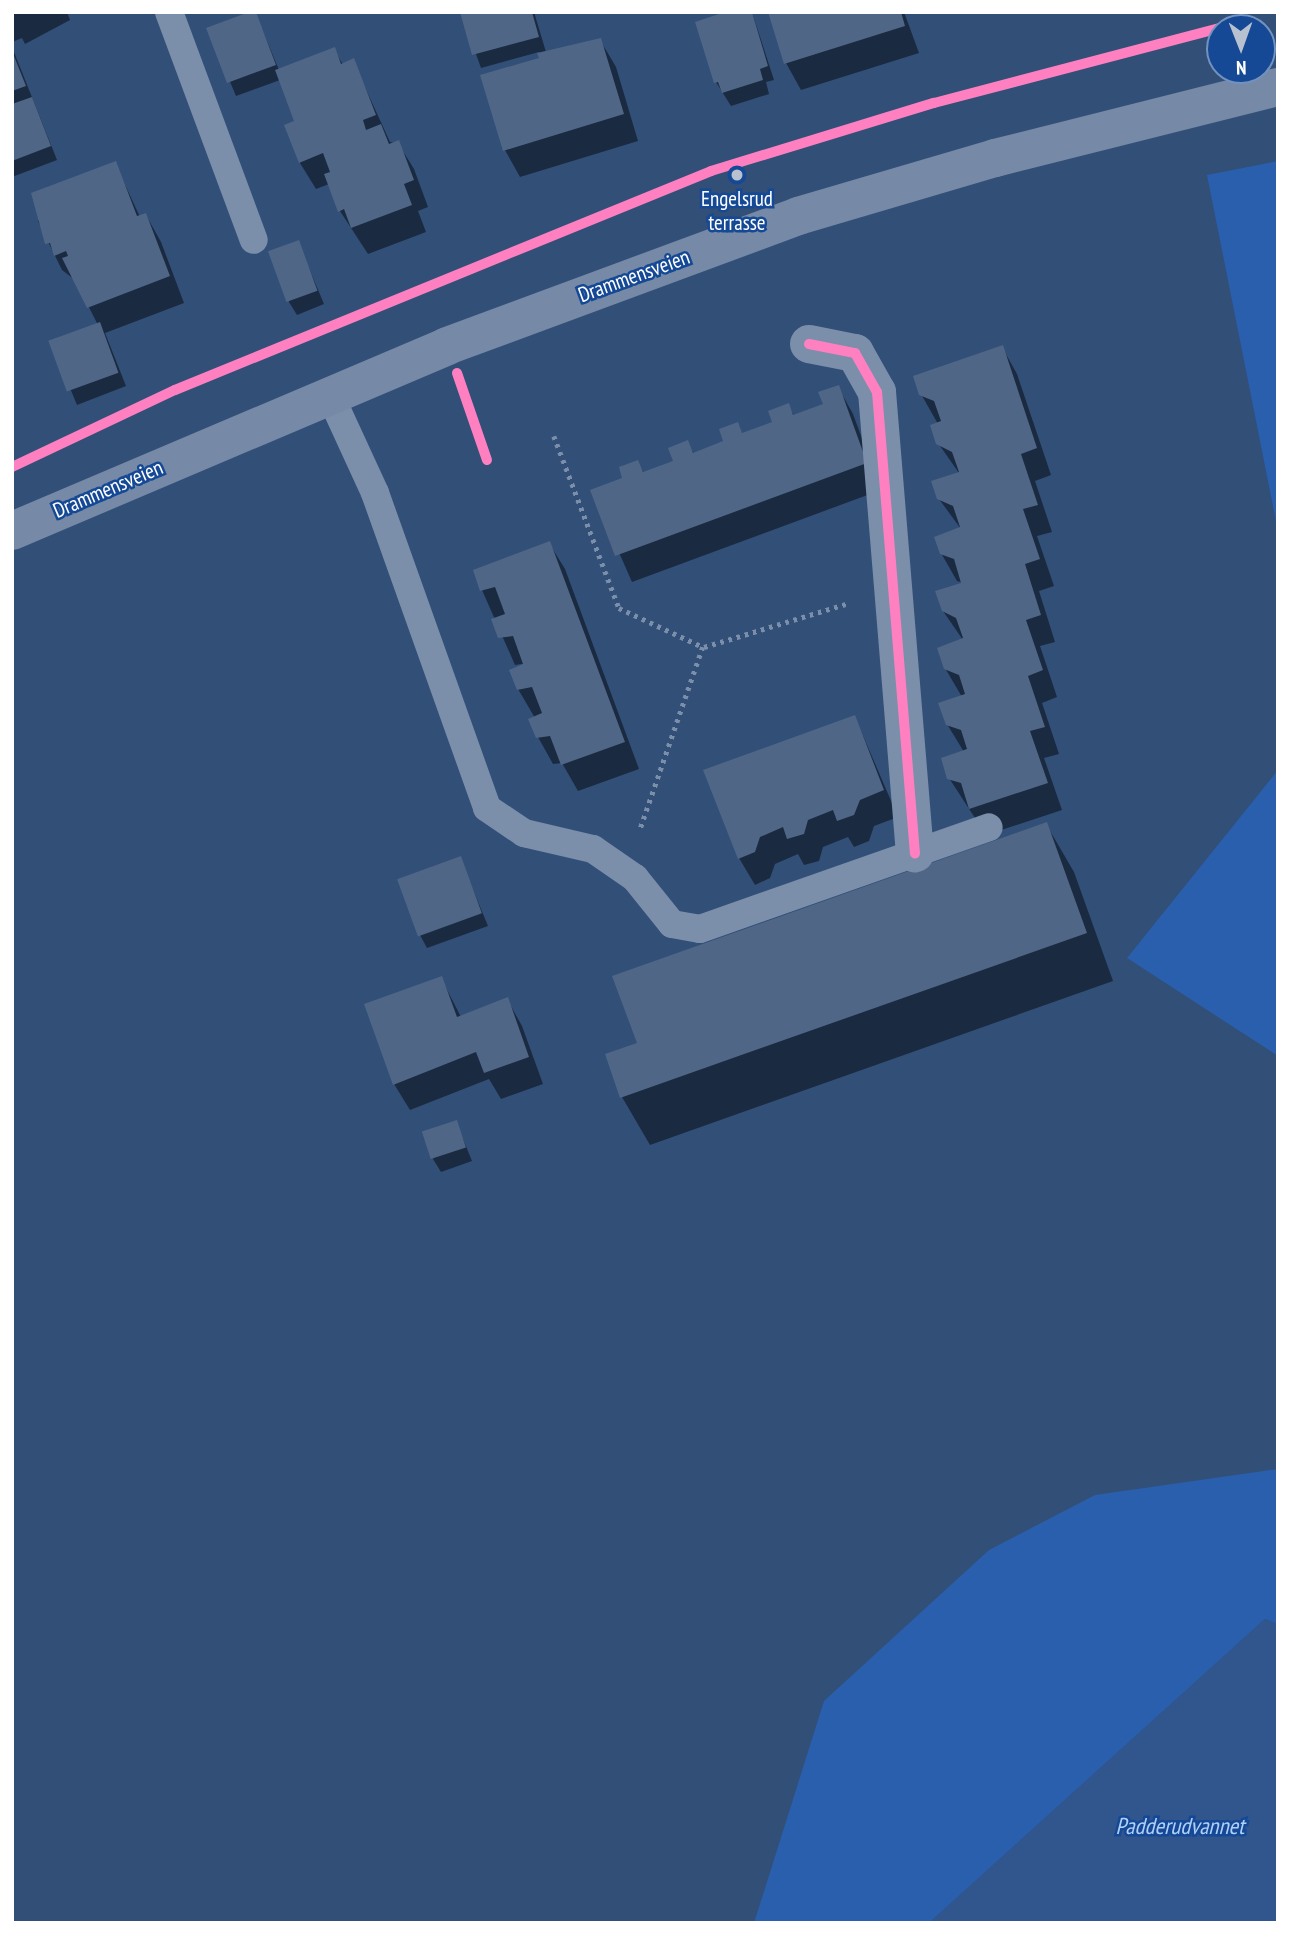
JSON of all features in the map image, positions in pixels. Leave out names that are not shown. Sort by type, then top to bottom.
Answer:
[{"type":"main road","name":"Drammensveien","points":[[12,531],[447,346],[798,216],[995,158],[1278,87]]},
{"type":"street","points":[[809,344],[855,353],[877,392],[915,853]]},
{"type":"lane","points":[[169,12],[254,240]]},
{"type":"lane","points":[[330,396],[375,493],[487,808],[524,833],[593,849],[626,871],[672,924],[700,929],[989,827]]},
{"type":"path","points":[[554,436],[619,608],[703,647],[894,589]]},
{"type":"path","points":[[626,871],[703,647]]},
{"type":"shaded area","points":[[1278,161],[1278,531],[1207,175]]},
{"type":"shaded area","points":[[1278,770],[1278,1056],[1127,958]]},
{"type":"shaded area","points":[[1278,1469],[1278,1624],[1265,1619],[929,1923],[754,1923],[824,1701],[989,1550],[1095,1495]]},
{"type":"water","name":"Padderudvannet","points":[[1265,1619],[1278,1624],[1278,1923],[929,1923]]},
{"type":"building","points":[[249,12],[256,12],[276,65],[227,83],[206,28]]},
{"type":"building","points":[[460,12],[532,12],[539,37],[472,55]]},
{"type":"building","points":[[725,12],[752,12],[768,66],[760,69],[763,80],[722,93],[718,82],[714,83],[695,22]]},
{"type":"building","points":[[768,12],[901,12],[905,26],[784,64]]},
{"type":"building","points":[[601,38],[624,114],[503,151],[480,75],[539,58],[537,53]]},
{"type":"building","points":[[335,47],[341,64],[354,58],[376,115],[363,120],[366,130],[381,124],[389,144],[399,140],[414,180],[404,184],[412,205],[351,228],[344,209],[338,212],[324,174],[330,172],[323,153],[299,163],[284,125],[294,121],[275,70]]},
{"type":"building","points":[[12,51],[26,86],[12,91]]},
{"type":"building","points":[[32,97],[51,146],[12,161],[12,104]]},
{"type":"building","points":[[116,161],[137,216],[146,213],[170,276],[87,308],[62,258],[68,256],[66,251],[54,256],[50,243],[45,244],[31,193]]},
{"type":"building","points":[[299,240],[317,291],[286,302],[268,251]]},
{"type":"building","points":[[100,322],[118,373],[67,392],[48,341]]},
{"type":"building","points":[[1003,345],[1037,448],[1021,454],[1038,505],[1023,509],[1040,559],[1025,564],[1041,615],[1026,620],[1043,670],[1028,676],[1045,727],[1030,731],[1048,783],[969,809],[961,783],[947,779],[941,758],[967,749],[961,730],[946,725],[938,703],[965,694],[959,675],[944,669],[937,648],[963,638],[956,618],[942,611],[935,591],[961,583],[954,559],[940,554],[934,537],[960,527],[953,506],[937,499],[931,481],[959,472],[952,452],[936,444],[930,425],[941,421],[934,401],[919,395],[913,376]]},
{"type":"building","points":[[839,385],[867,463],[615,556],[590,490],[622,478],[619,467],[638,460],[643,472],[673,461],[668,448],[688,440],[693,453],[723,441],[719,429],[738,422],[742,433],[772,422],[768,411],[789,403],[793,415],[823,404],[818,392]]},
{"type":"building","points":[[550,541],[625,742],[561,765],[550,736],[536,738],[528,719],[542,713],[532,687],[517,690],[509,670],[523,664],[513,636],[498,638],[491,619],[505,614],[495,587],[480,591],[473,570]]},
{"type":"building","points":[[855,715],[884,790],[860,800],[854,815],[837,821],[833,810],[808,820],[804,834],[787,839],[783,827],[760,837],[755,852],[738,859],[703,770]]},
{"type":"building","points":[[1047,822],[1087,933],[620,1098],[605,1054],[637,1043],[612,976]]},
{"type":"building","points":[[461,856],[482,913],[418,937],[397,879]]},
{"type":"building","points":[[442,976],[457,1017],[508,997],[529,1057],[484,1073],[476,1052],[393,1085],[364,1004]]},
{"type":"building","points":[[457,1120],[466,1148],[431,1159],[422,1131]]},
{"type":"cycle path","points":[[12,467],[175,390],[711,171],[934,103],[1206,32]]},
{"type":"cycle path","points":[[809,344],[855,353],[877,392],[915,853]]},
{"type":"cycle path","points":[[457,373],[487,460]]},
{"type":"place","name":"Engelsrud terrasse","points":[[737,175]]}]
